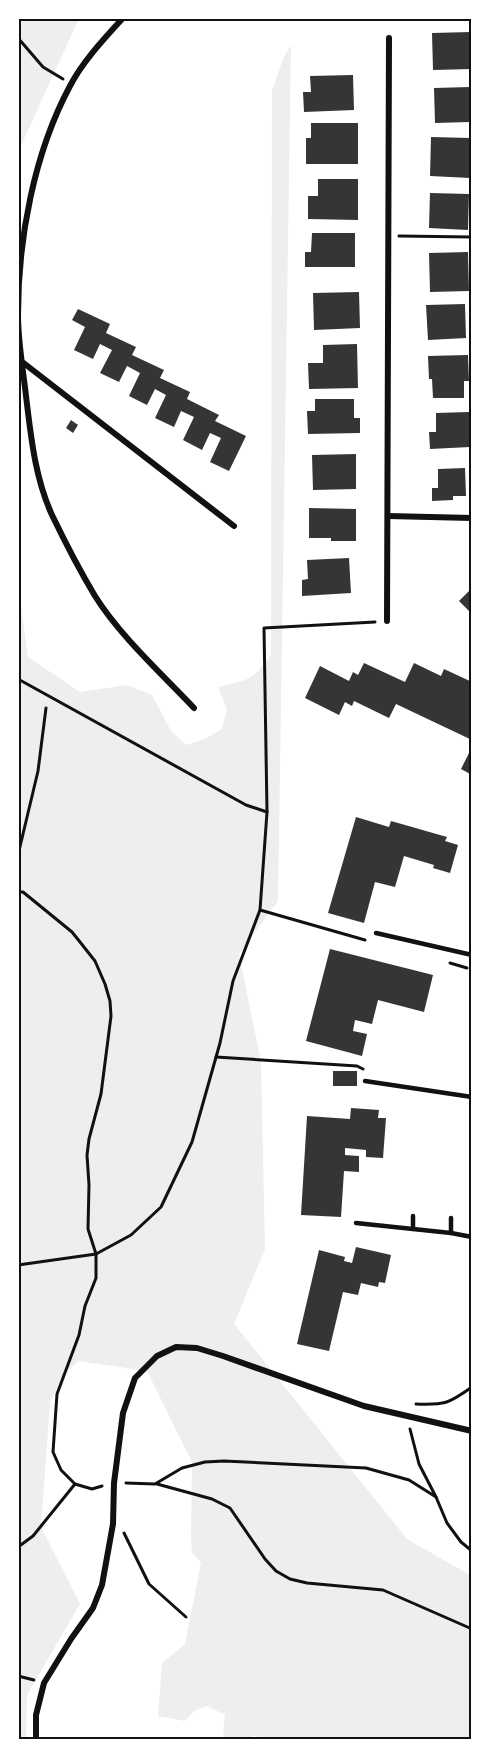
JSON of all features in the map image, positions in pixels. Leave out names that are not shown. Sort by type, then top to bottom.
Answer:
[{"type":"street","points":[[123,18],[100,44],[71,84],[55,118],[39,164],[26,222],[18,315],[21,361],[34,459],[52,514],[96,597],[131,642],[194,708]]},
{"type":"street","points":[[387,621],[389,38]]},
{"type":"street","points":[[21,361],[234,526]]},
{"type":"street","points":[[388,516],[472,518]]},
{"type":"street","points":[[36,1739],[36,1715],[44,1683],[93,1608],[102,1585],[113,1524],[114,1483],[123,1413],[135,1378],[157,1356],[176,1347],[197,1348],[364,1406],[472,1431]]},
{"type":"lane","points":[[376,933],[472,955]]},
{"type":"lane","points":[[365,1081],[472,1097]]},
{"type":"lane","points":[[413,1216],[413,1229]]},
{"type":"lane","points":[[451,1218],[451,1233]]},
{"type":"lane","points":[[356,1224],[472,1237]]},
{"type":"path","points":[[18,38],[43,67],[71,84]]},
{"type":"path","points":[[388,236],[472,237]]},
{"type":"path","points":[[18,1265],[96,1254],[131,1235],[161,1207],[192,1142],[216,1057],[233,981],[260,910],[267,812],[264,628],[387,621]]},
{"type":"path","points":[[18,679],[246,805],[267,812]]},
{"type":"path","points":[[18,855],[38,771],[46,708]]},
{"type":"path","points":[[18,892],[23,892],[72,932],[95,961],[110,1001],[111,1016],[101,1094],[88,1139],[87,1155],[88,1229],[96,1254],[96,1278],[85,1306],[79,1335],[57,1394],[53,1452],[61,1470],[75,1484],[92,1489],[114,1483],[155,1484],[212,1500],[230,1508],[265,1558],[276,1571],[290,1579],[307,1583],[383,1590],[472,1629]]},
{"type":"path","points":[[260,910],[375,942]]},
{"type":"path","points":[[444,962],[467,968]]},
{"type":"path","points":[[216,1057],[357,1066],[384,1084]]},
{"type":"path","points":[[416,1404],[441,1405],[457,1398],[472,1387]]},
{"type":"path","points":[[410,1428],[419,1464],[447,1522],[461,1542],[472,1551]]},
{"type":"path","points":[[155,1484],[182,1468],[205,1462],[318,1465],[366,1468],[385,1472],[409,1480],[436,1497]]},
{"type":"path","points":[[18,1547],[33,1536],[75,1484]]},
{"type":"path","points":[[113,1524],[126,1534],[149,1584],[186,1617]]},
{"type":"shaded area","points":[[18,18],[81,18],[18,152]]},
{"type":"shaded area","points":[[291,45],[278,901],[239,954],[261,1062],[265,1249],[234,1324],[407,1539],[472,1576],[472,1739],[259,1739],[255,1735],[235,1740],[223,1736],[225,1715],[207,1706],[194,1711],[185,1721],[158,1716],[162,1663],[185,1644],[201,1563],[192,1552],[192,1462],[147,1371],[78,1361],[62,1377],[50,1403],[41,1527],[80,1604],[27,1695],[26,1739],[18,1739],[18,584],[28,657],[80,692],[127,685],[152,695],[171,731],[186,745],[205,739],[222,729],[227,709],[218,687],[236,683],[254,675],[271,655],[272,91],[283,59]]},
{"type":"building","points":[[471,32],[472,69],[433,70],[432,33]]},
{"type":"building","points":[[353,75],[354,110],[304,112],[303,92],[311,92],[310,76]]},
{"type":"building","points":[[470,87],[470,122],[435,123],[434,88]]},
{"type":"building","points":[[311,123],[358,123],[358,164],[306,164],[306,138],[311,138]]},
{"type":"building","points":[[431,137],[471,138],[470,178],[430,176]]},
{"type":"building","points":[[318,179],[358,179],[358,220],[308,219],[308,196],[318,196]]},
{"type":"building","points":[[430,193],[469,194],[468,230],[429,228]]},
{"type":"building","points":[[312,233],[355,233],[355,267],[305,267],[305,252],[311,252]]},
{"type":"building","points":[[468,252],[469,291],[430,292],[429,253]]},
{"type":"building","points":[[359,292],[360,328],[314,330],[313,293]]},
{"type":"building","points":[[465,304],[466,338],[428,340],[426,305]]},
{"type":"building","points":[[78,309],[110,324],[106,333],[136,347],[132,355],[164,370],[160,378],[190,392],[187,399],[219,415],[215,421],[246,436],[229,471],[210,462],[221,438],[210,433],[202,450],[183,440],[194,417],[181,411],[174,427],[155,418],[166,395],[155,389],[147,405],[129,396],[140,373],[127,366],[119,382],[100,373],[112,350],[100,344],[93,359],[74,350],[85,327],[72,320]]},
{"type":"building","points":[[357,344],[358,388],[309,389],[308,363],[323,363],[323,345]]},
{"type":"building","points":[[468,355],[469,381],[464,381],[464,398],[433,398],[428,356]]},
{"type":"building","points":[[315,399],[354,399],[354,418],[360,418],[360,433],[308,434],[307,411],[315,411]]},
{"type":"building","points":[[469,412],[470,447],[430,449],[429,432],[436,432],[436,413]]},
{"type":"building","points":[[71,420],[78,425],[73,433],[66,428]]},
{"type":"building","points":[[356,454],[356,489],[313,490],[312,455]]},
{"type":"building","points":[[465,468],[466,496],[453,496],[453,500],[432,501],[432,488],[438,488],[438,469]]},
{"type":"building","points":[[309,508],[356,509],[356,541],[309,538]]},
{"type":"building","points":[[349,558],[351,593],[302,596],[302,580],[308,579],[307,560]]},
{"type":"building","points":[[472,588],[472,614],[459,601]]},
{"type":"building","points":[[364,663],[405,682],[414,663],[441,676],[444,669],[472,682],[472,740],[396,704],[389,718],[354,701],[352,706],[345,702],[339,715],[305,698],[320,666],[349,681],[353,672],[358,675]]},
{"type":"building","points":[[472,747],[472,775],[461,769]]},
{"type":"building","points":[[356,817],[389,827],[391,821],[447,837],[445,841],[458,845],[450,873],[433,868],[434,865],[404,856],[395,887],[375,882],[364,923],[328,913]]},
{"type":"building","points":[[330,949],[433,975],[424,1012],[378,1000],[372,1024],[355,1020],[353,1031],[367,1034],[362,1056],[306,1041]]},
{"type":"building","points":[[333,1071],[357,1071],[357,1086],[333,1086]]},
{"type":"building","points":[[351,1108],[379,1110],[378,1118],[386,1118],[383,1158],[366,1157],[366,1150],[345,1148],[345,1155],[359,1156],[359,1172],[344,1171],[341,1217],[301,1215],[307,1116],[350,1119]]},
{"type":"building","points":[[356,1247],[391,1255],[385,1283],[379,1282],[378,1287],[361,1283],[358,1295],[343,1292],[329,1351],[297,1344],[319,1250],[345,1257],[344,1261],[352,1263]]}]
